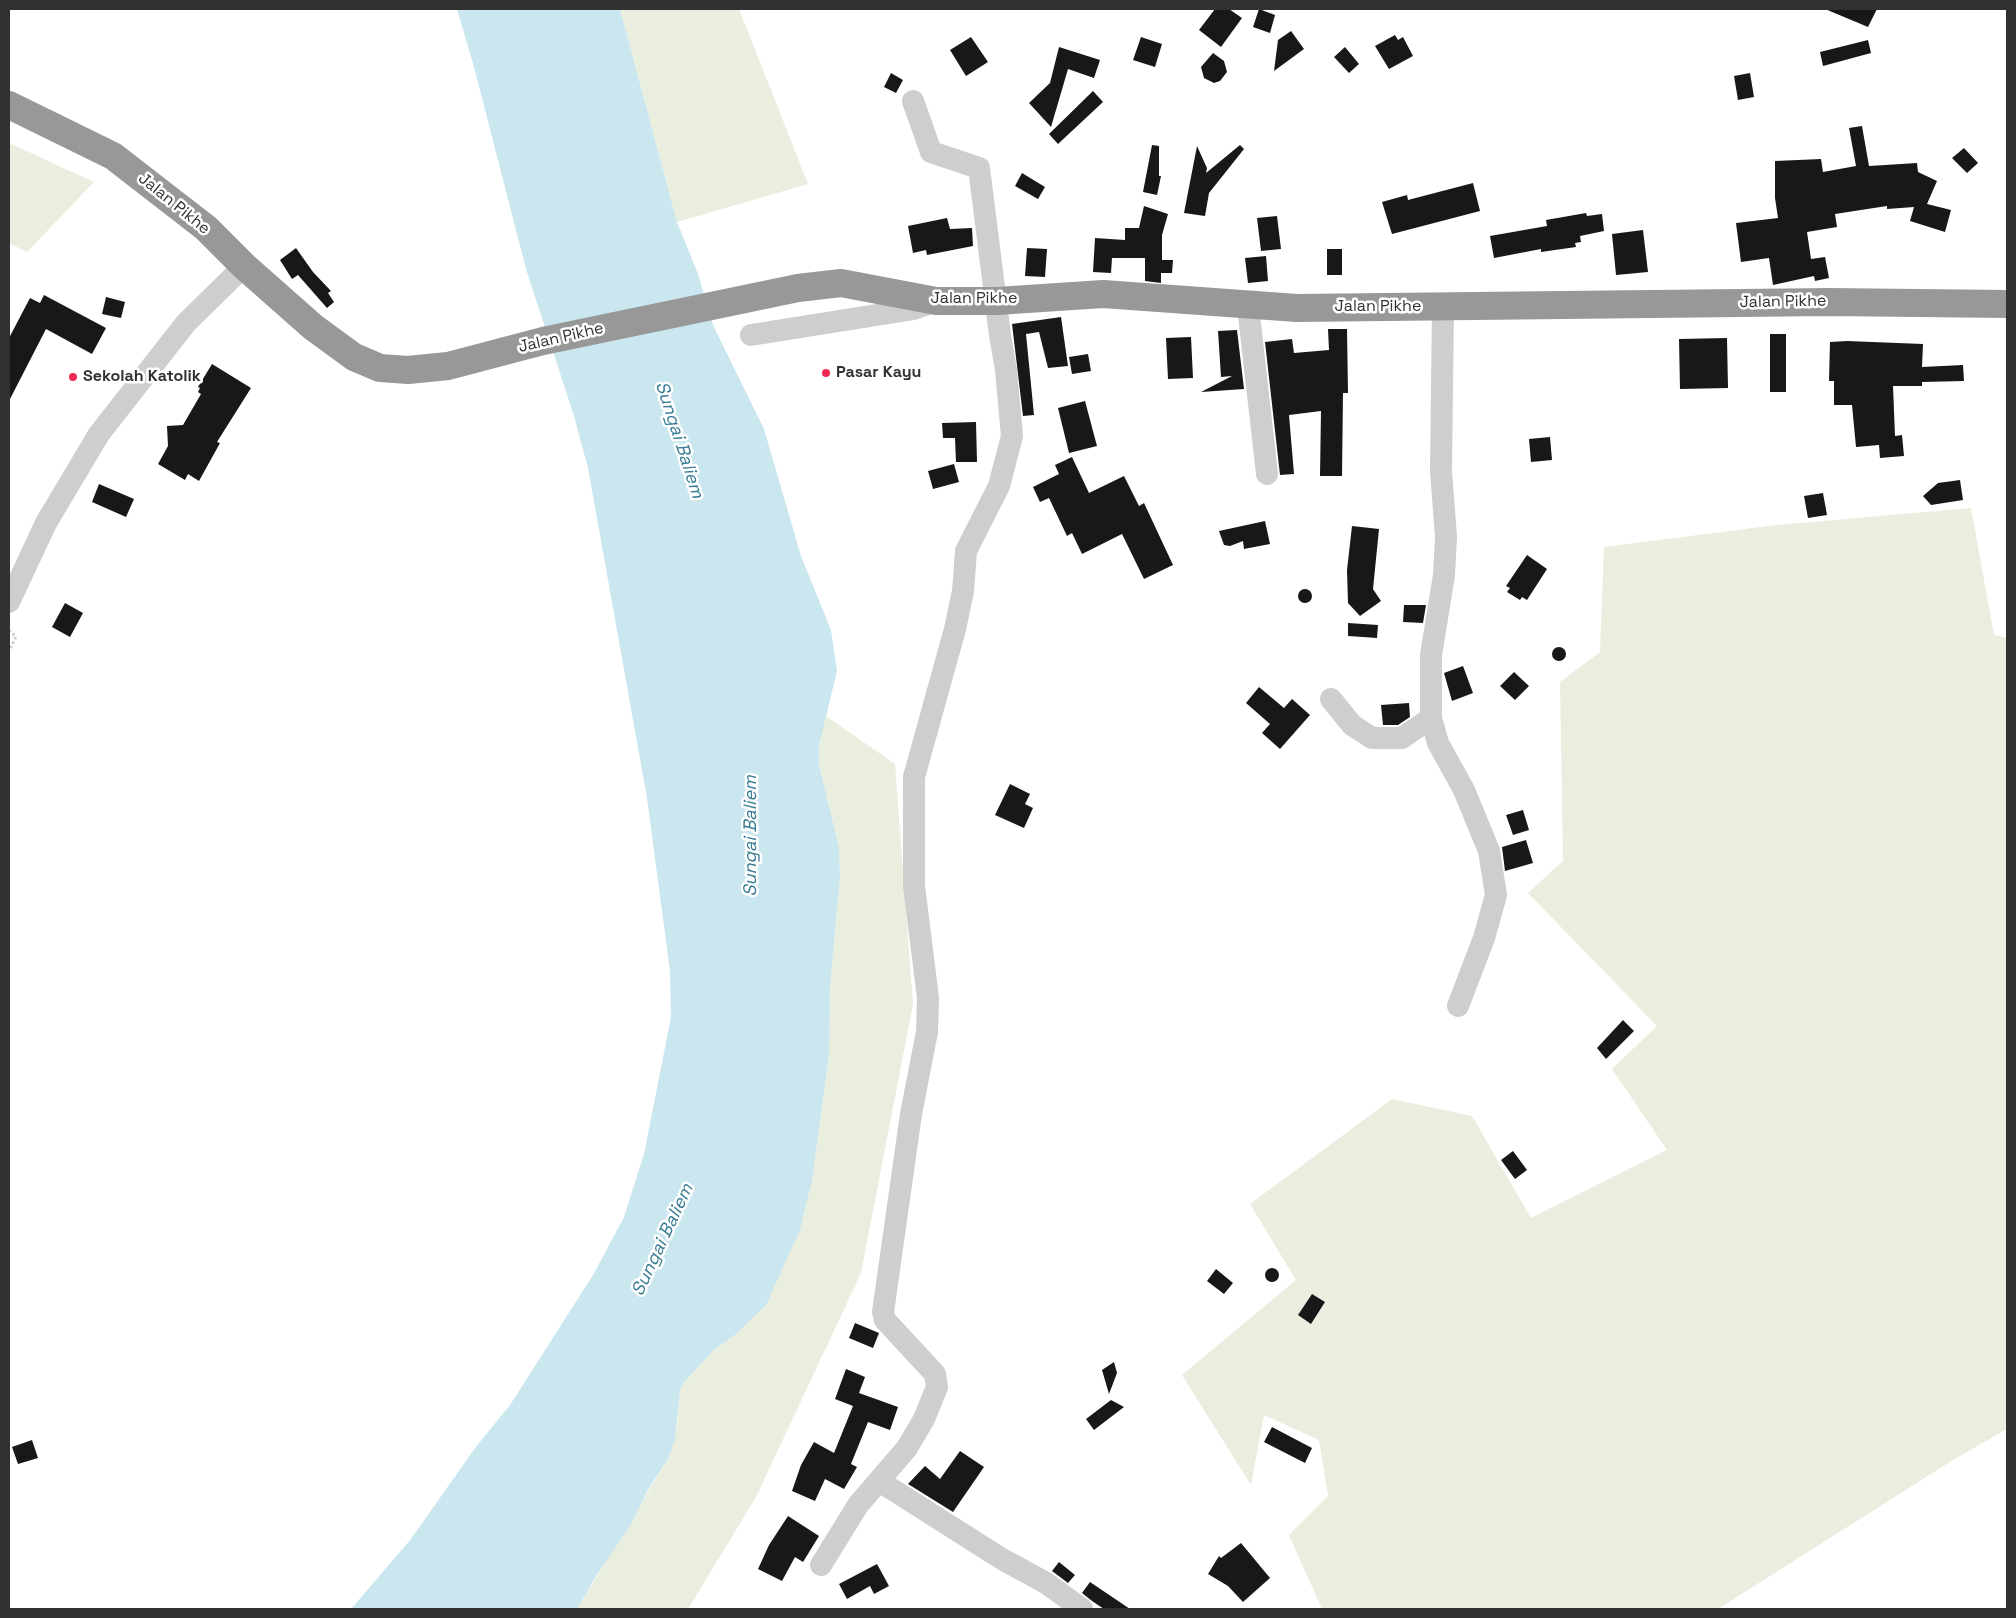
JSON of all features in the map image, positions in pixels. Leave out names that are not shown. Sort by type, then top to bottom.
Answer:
[{"type":"highway","name":"Jalan Pikhe","points":[[9,104],[113,156],[206,228],[244,266],[313,327],[354,357],[380,368],[408,370],[448,366],[542,340],[798,288],[841,283],[936,301],[997,300],[1103,294],[1248,306],[1297,308],[1829,302],[2007,304]]},
{"type":"street","points":[[821,1565],[858,1505],[907,1448],[924,1419],[938,1387],[935,1374],[885,1320],[883,1301],[926,1032],[928,998],[914,886],[914,777],[955,629],[963,591],[966,551],[999,486],[1012,436],[1006,370],[979,168],[931,152],[913,101]]},
{"type":"street","points":[[9,602],[46,523],[99,434],[186,323],[244,266]]},
{"type":"street","points":[[751,335],[914,309],[936,301]]},
{"type":"street","points":[[1248,306],[1267,474]]},
{"type":"street","points":[[1443,307],[1441,471],[1446,537],[1444,575],[1431,655],[1431,718],[1438,743],[1464,790],[1489,851],[1496,895],[1484,938],[1458,1006]]},
{"type":"street","points":[[1331,699],[1352,725],[1372,738],[1402,738],[1431,718]]},
{"type":"street","points":[[879,1480],[1002,1558],[1046,1583],[1076,1608]]},
{"type":"path","points":[[9,630],[16,637],[9,651]]},
{"type":"green space","points":[[620,9],[739,9],[808,184],[677,222]]},
{"type":"green space","points":[[9,143],[94,182],[27,252],[9,243]]},
{"type":"green space","points":[[1971,508],[1994,635],[2007,638],[2007,1429],[1953,1460],[1718,1609],[1322,1609],[1289,1535],[1328,1496],[1319,1440],[1264,1415],[1251,1485],[1182,1375],[1296,1280],[1250,1204],[1392,1099],[1472,1116],[1531,1218],[1667,1150],[1612,1069],[1657,1026],[1528,893],[1563,861],[1560,682],[1600,652],[1604,547],[1777,525]]},
{"type":"green space","points":[[826,716],[895,764],[913,1004],[861,1273],[756,1497],[688,1609],[577,1609],[669,1457],[677,1426],[680,1391],[684,1382],[715,1349],[735,1335],[785,1260],[800,1230],[812,1181],[829,1056],[830,987],[840,877],[839,847],[819,765],[819,746]]},
{"type":"water","name":"Sungai Baliem","points":[[457,9],[620,9],[677,222],[698,274],[713,325],[764,429],[801,556],[831,630],[837,671],[819,746],[819,765],[839,847],[840,877],[830,987],[829,1056],[812,1181],[800,1230],[766,1305],[735,1335],[715,1349],[684,1382],[680,1391],[675,1439],[669,1457],[648,1490],[630,1526],[598,1573],[577,1609],[351,1609],[411,1539],[475,1448],[510,1405],[593,1275],[624,1217],[644,1154],[671,1017],[670,971],[647,798],[588,468],[574,416],[526,269],[474,67]]},
{"type":"building","points":[[1215,9],[1229,9],[1242,18],[1221,47],[1199,30]]},
{"type":"building","points":[[1259,9],[1275,15],[1270,33],[1253,27]]},
{"type":"building","points":[[1825,9],[1877,9],[1868,27]]},
{"type":"building","points":[[1291,31],[1304,49],[1274,71],[1278,40]]},
{"type":"building","points":[[1395,35],[1398,40],[1403,37],[1413,56],[1389,69],[1375,46]]},
{"type":"building","points":[[971,37],[988,62],[966,76],[950,50]]},
{"type":"building","points":[[1141,37],[1162,44],[1155,67],[1133,60]]},
{"type":"building","points":[[1868,40],[1871,53],[1823,66],[1820,52]]},
{"type":"building","points":[[1059,47],[1100,60],[1094,78],[1068,69],[1051,127],[1029,103],[1050,83]]},
{"type":"building","points":[[1345,47],[1359,64],[1349,73],[1334,57]]},
{"type":"building","points":[[1213,53],[1224,61],[1227,72],[1220,81],[1214,83],[1204,78],[1201,67]]},
{"type":"building","points":[[891,73],[903,80],[896,93],[884,87]]},
{"type":"building","points":[[1750,73],[1754,97],[1738,100],[1734,76]]},
{"type":"building","points":[[1093,91],[1103,102],[1058,144],[1049,134]]},
{"type":"building","points":[[1862,126],[1869,166],[1917,163],[1918,172],[1937,181],[1927,204],[1951,210],[1945,232],[1910,221],[1914,207],[1887,209],[1887,206],[1835,214],[1837,227],[1807,232],[1811,259],[1825,257],[1829,278],[1815,281],[1814,276],[1773,285],[1769,258],[1741,262],[1736,223],[1778,218],[1775,198],[1775,161],[1821,159],[1823,172],[1856,166],[1849,128]]},
{"type":"building","points":[[1152,145],[1159,146],[1159,176],[1161,176],[1157,195],[1143,192]]},
{"type":"building","points":[[1240,145],[1244,149],[1209,193],[1205,216],[1184,213],[1197,146],[1207,168],[1206,173]]},
{"type":"building","points":[[1964,148],[1978,163],[1967,173],[1952,158]]},
{"type":"building","points":[[1022,173],[1045,187],[1038,199],[1015,186]]},
{"type":"building","points":[[1473,183],[1480,211],[1392,234],[1382,202],[1407,195],[1408,200]]},
{"type":"building","points":[[1144,206],[1168,214],[1162,235],[1162,260],[1173,260],[1172,273],[1161,273],[1161,283],[1145,281],[1145,258],[1112,258],[1111,273],[1093,272],[1095,238],[1125,240],[1125,228],[1139,228]]},
{"type":"building","points":[[1586,213],[1587,216],[1602,214],[1604,231],[1580,236],[1581,242],[1575,243],[1576,247],[1541,252],[1541,249],[1494,258],[1490,236],[1547,226],[1546,220]]},
{"type":"building","points":[[1277,216],[1281,249],[1261,251],[1257,218]]},
{"type":"building","points":[[947,218],[950,229],[972,228],[973,246],[927,255],[926,250],[913,253],[908,226]]},
{"type":"building","points":[[1643,230],[1648,272],[1616,275],[1612,234]]},
{"type":"building","points":[[296,248],[313,272],[331,291],[328,293],[334,302],[327,308],[298,275],[292,279],[280,260]]},
{"type":"building","points":[[1027,248],[1047,249],[1045,277],[1025,276]]},
{"type":"building","points":[[1327,249],[1342,249],[1342,275],[1327,275]]},
{"type":"building","points":[[1266,256],[1268,281],[1248,283],[1245,258]]},
{"type":"building","points":[[44,295],[106,328],[92,354],[46,329],[9,401],[9,338],[30,298],[40,303]]},
{"type":"building","points":[[106,297],[125,302],[121,318],[102,314]]},
{"type":"building","points":[[1061,317],[1068,366],[1048,368],[1039,332],[1026,334],[1034,415],[1023,416],[1012,324]]},
{"type":"building","points":[[1328,329],[1347,329],[1348,393],[1343,393],[1342,476],[1320,476],[1321,411],[1289,415],[1294,474],[1280,475],[1265,342],[1292,339],[1294,353],[1329,350]]},
{"type":"building","points":[[1237,330],[1244,389],[1201,392],[1232,376],[1221,377],[1218,331]]},
{"type":"building","points":[[1770,334],[1786,334],[1786,392],[1770,392]]},
{"type":"building","points":[[1191,337],[1193,378],[1168,379],[1166,338]]},
{"type":"building","points":[[1727,338],[1728,388],[1680,389],[1679,339]]},
{"type":"building","points":[[1830,342],[1923,344],[1922,367],[1963,365],[1964,381],[1922,382],[1922,386],[1893,386],[1895,436],[1902,435],[1904,456],[1880,458],[1879,445],[1856,447],[1852,405],[1834,405],[1834,381],[1829,381]]},
{"type":"building","points":[[1088,354],[1091,371],[1072,374],[1069,357]]},
{"type":"building","points":[[212,364],[251,388],[217,442],[220,443],[199,481],[188,474],[185,480],[158,464],[168,446],[167,426],[183,425],[201,394],[198,392],[200,388],[198,387]]},
{"type":"building","points":[[1085,401],[1097,446],[1069,453],[1058,408]]},
{"type":"building","points":[[976,422],[977,462],[956,462],[955,438],[943,438],[942,423]]},
{"type":"building","points":[[1550,437],[1552,460],[1531,462],[1529,439]]},
{"type":"building","points":[[1072,457],[1089,493],[1124,476],[1139,506],[1144,503],[1173,565],[1144,579],[1122,534],[1082,554],[1072,533],[1067,536],[1049,498],[1040,502],[1033,487],[1059,474],[1055,465]]},
{"type":"building","points":[[954,464],[959,482],[933,489],[928,471]]},
{"type":"building","points":[[1960,480],[1963,500],[1931,505],[1923,496],[1938,483]]},
{"type":"building","points":[[99,484],[134,499],[126,517],[92,502]]},
{"type":"building","points":[[1823,493],[1827,515],[1808,518],[1804,496]]},
{"type":"building","points":[[1265,521],[1270,544],[1244,549],[1243,541],[1230,546],[1224,545],[1219,531]]},
{"type":"building","points":[[1352,526],[1379,529],[1373,589],[1381,601],[1360,616],[1348,603],[1347,570]]},
{"type":"building","points":[[1527,555],[1547,569],[1527,600],[1522,597],[1520,600],[1507,592],[1510,588],[1506,586]]},
{"type":"building","points":[[1305,589],[1310,591],[1312,596],[1310,601],[1305,603],[1300,601],[1298,596],[1300,591]]},
{"type":"building","points":[[65,603],[83,613],[70,637],[52,627]]},
{"type":"building","points":[[1404,605],[1426,605],[1423,623],[1403,622]]},
{"type":"building","points":[[1348,623],[1378,625],[1377,638],[1348,636]]},
{"type":"building","points":[[1556,647],[1562,647],[1566,654],[1562,661],[1556,661],[1552,657],[1552,651]]},
{"type":"building","points":[[1463,666],[1473,693],[1452,701],[1444,673]]},
{"type":"building","points":[[1514,672],[1529,686],[1515,700],[1500,686]]},
{"type":"building","points":[[1259,687],[1284,708],[1292,699],[1310,715],[1280,749],[1262,733],[1270,724],[1246,703]]},
{"type":"building","points":[[1409,703],[1410,717],[1398,725],[1383,725],[1381,705]]},
{"type":"building","points":[[1010,784],[1030,794],[1025,804],[1033,808],[1024,828],[995,815]]},
{"type":"building","points":[[1523,810],[1529,830],[1513,835],[1506,815]]},
{"type":"building","points":[[1526,840],[1533,863],[1505,871],[1502,847]]},
{"type":"building","points":[[1623,1020],[1634,1031],[1606,1059],[1597,1048]]},
{"type":"building","points":[[1513,1151],[1527,1170],[1515,1179],[1501,1160]]},
{"type":"building","points":[[1269,1268],[1275,1268],[1279,1275],[1275,1282],[1269,1282],[1265,1278],[1265,1272]]},
{"type":"building","points":[[1216,1269],[1233,1283],[1224,1294],[1207,1281]]},
{"type":"building","points":[[1312,1294],[1325,1302],[1311,1324],[1298,1315]]},
{"type":"building","points":[[855,1323],[879,1333],[873,1348],[849,1338]]},
{"type":"building","points":[[1114,1362],[1117,1373],[1109,1394],[1102,1370]]},
{"type":"building","points":[[846,1369],[865,1377],[859,1393],[898,1407],[890,1430],[868,1422],[851,1464],[857,1467],[844,1489],[825,1479],[815,1501],[792,1491],[801,1465],[814,1442],[834,1453],[853,1406],[835,1399]]},
{"type":"building","points":[[1111,1400],[1124,1407],[1094,1430],[1086,1419]]},
{"type":"building","points":[[1272,1427],[1312,1448],[1305,1463],[1264,1442]]},
{"type":"building","points":[[32,1440],[38,1458],[18,1464],[12,1447]]},
{"type":"building","points":[[960,1451],[984,1467],[953,1512],[908,1484],[925,1466],[940,1479]]},
{"type":"building","points":[[788,1516],[819,1536],[803,1562],[795,1557],[782,1581],[758,1569],[769,1545]]},
{"type":"building","points":[[1241,1543],[1270,1578],[1243,1602],[1228,1586],[1208,1574],[1219,1556],[1221,1558]]},
{"type":"building","points":[[1059,1562],[1075,1575],[1068,1583],[1052,1571]]},
{"type":"building","points":[[877,1564],[889,1586],[874,1594],[870,1586],[847,1599],[839,1584]]},
{"type":"building","points":[[1090,1582],[1130,1609],[1104,1609],[1092,1601],[1082,1593]]},
{"type":"place","name":"Pasar Kayu","points":[[826,373]]},
{"type":"place","name":"Sekolah Katolik","points":[[73,377]]}]
